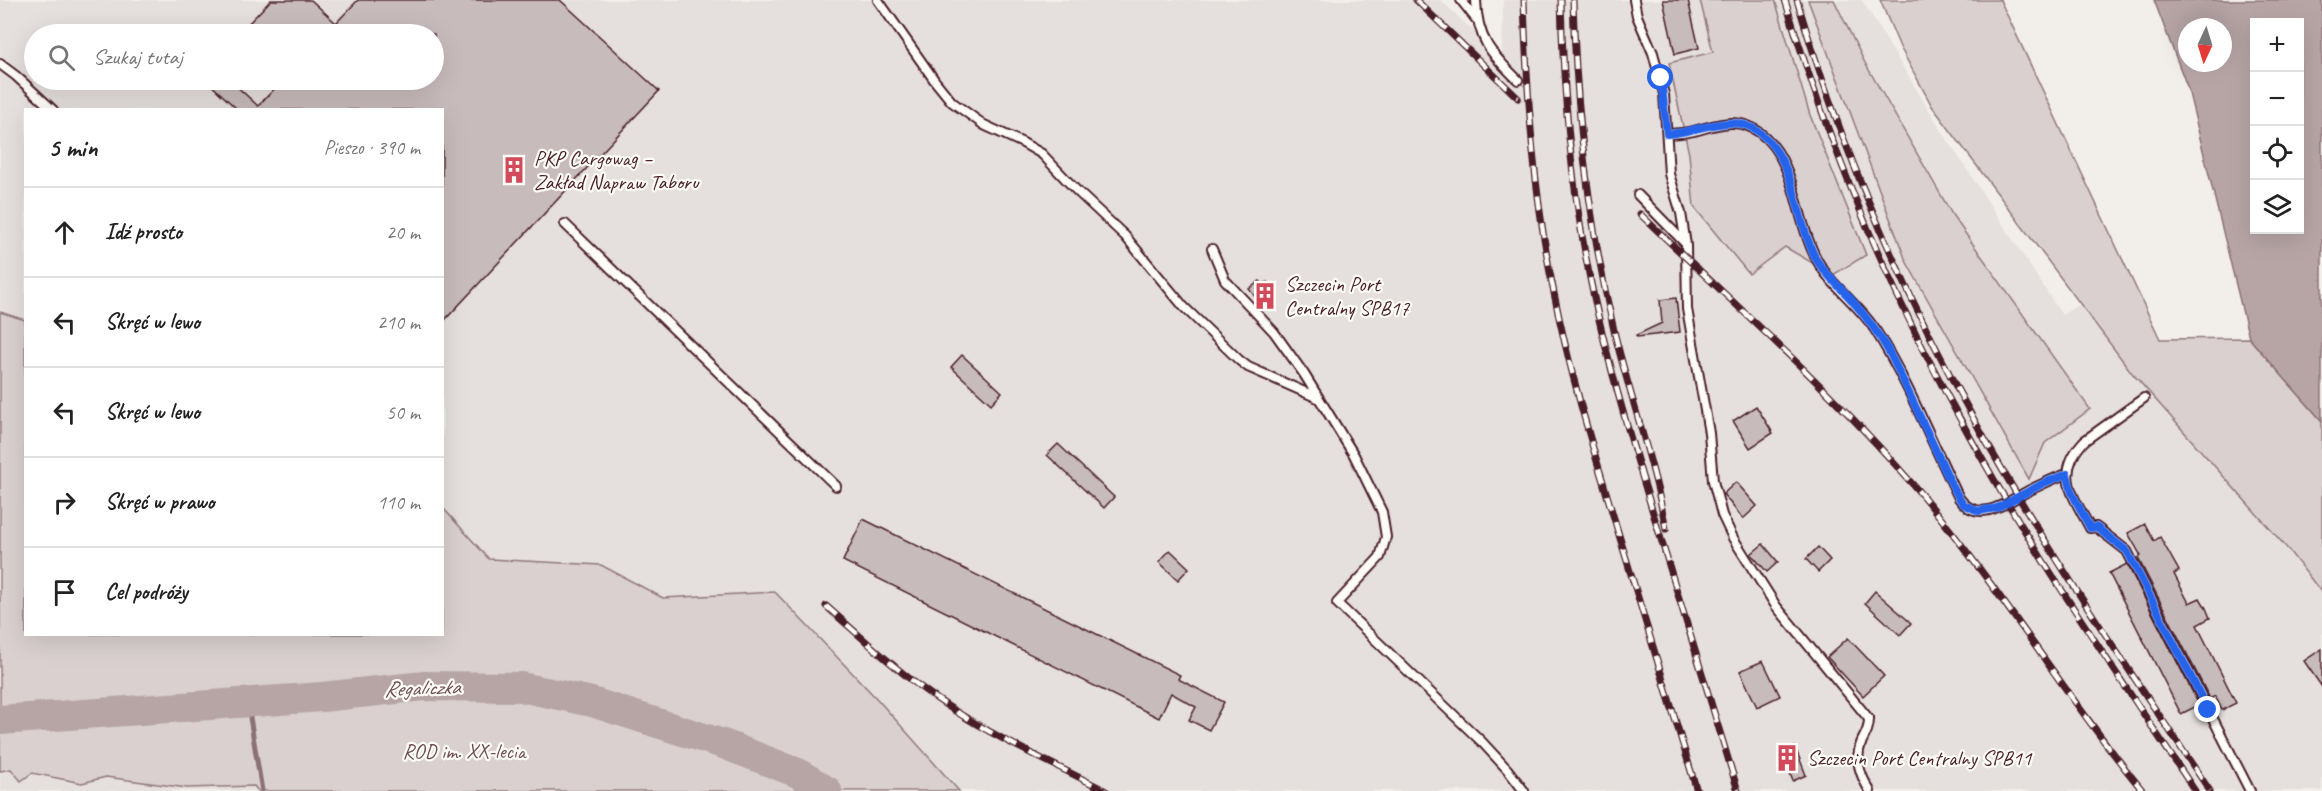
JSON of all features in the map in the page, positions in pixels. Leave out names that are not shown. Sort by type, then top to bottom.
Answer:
[{"type":"lane","points":[[878,0],[952,102],[984,125],[1023,142],[1042,154],[1132,244],[1159,279],[1195,319],[1239,360],[1248,367],[1319,399]]},
{"type":"lane","points":[[1461,0],[1478,23]]},
{"type":"lane","points":[[1476,0],[1481,34],[1491,53],[1518,80]]},
{"type":"lane","points":[[1634,0],[1637,16],[1661,78],[1669,174],[1681,213],[1686,245],[1688,315],[1709,433],[1713,481],[1722,515],[1733,538],[1776,606],[1869,719],[1869,727],[1859,749],[1857,762],[1859,771],[1870,791]]},
{"type":"lane","points":[[0,64],[24,84]]},
{"type":"lane","points":[[31,90],[50,108]]},
{"type":"lane","points":[[1667,134],[1693,131],[1727,122],[1740,123],[1759,132],[1771,145],[1788,175],[1806,235],[1817,262],[1872,326],[1883,343],[1959,498],[1966,507],[1985,511],[1997,508],[2044,483],[2067,474]]},
{"type":"lane","points":[[1638,195],[1686,245]]},
{"type":"lane","points":[[566,224],[836,486]]},
{"type":"lane","points":[[1212,249],[1225,280],[1274,332],[1319,399],[1354,455],[1382,512],[1386,529],[1385,544],[1380,557],[1337,603],[1482,742],[1524,791]]},
{"type":"lane","points":[[2144,398],[2084,441],[2068,465],[2067,474],[2072,493],[2090,528],[2096,527],[2127,551],[2250,791]]},
{"type":"shaded area","points":[[0,0],[1440,0],[1502,57],[1503,0],[1862,0],[1940,128],[2062,315],[2082,303],[2134,370],[2322,591],[2322,791],[959,791],[878,700],[775,592],[662,598],[601,565],[489,559],[444,509],[444,108],[24,108],[24,320],[0,312]]},
{"type":"shaded area","points":[[2154,0],[2322,0],[2322,421],[2249,338],[2188,89],[2182,72],[2232,72],[2232,18],[2178,18],[2178,63]]},
{"type":"shaded area","points":[[11,769],[82,783],[106,777],[187,788],[254,786],[258,791],[0,791],[0,771]]},
{"type":"green space","points":[[1700,0],[1775,0],[1810,115],[1866,255],[1833,275],[1785,247],[1749,274],[1694,207],[1689,154],[1669,63],[1713,52]]},
{"type":"green space","points":[[1808,0],[1834,0],[1865,63],[1953,216],[2090,409],[2045,443],[2029,479],[1906,261]]},
{"type":"green space","points":[[1880,0],[2000,0],[2160,339],[2249,338],[2322,421],[2322,593],[2286,547],[2132,373],[1932,106],[1900,47]]},
{"type":"green space","name":"ROD im. XX-lecia","points":[[0,312],[24,320],[24,636],[444,636],[444,509],[489,559],[601,565],[663,598],[775,592],[878,700],[959,791],[258,791],[254,786],[187,788],[106,777],[82,783],[32,773],[21,781],[11,769],[0,771]]},
{"type":"building","name":"PKP Cargowag – Zakład Napraw Taboru","points":[[271,0],[311,0],[336,23],[358,0],[560,0],[659,91],[444,321],[444,108],[236,108],[217,90],[241,90],[258,106],[273,90],[444,90],[444,24],[248,24]]},
{"type":"building","points":[[1663,0],[1688,0],[1699,48],[1675,54]]},
{"type":"building","name":"Szczecin Port Centralny SPB17","points":[[1260,281],[1263,284],[1267,282],[1277,295],[1273,298],[1276,301],[1265,310],[1249,289]]},
{"type":"building","points":[[1676,298],[1680,332],[1637,337],[1636,335],[1662,323],[1660,300]]},
{"type":"building","points":[[962,355],[1002,392],[991,404],[951,367]]},
{"type":"building","points":[[1756,406],[1773,433],[1750,448],[1733,421]]},
{"type":"building","points":[[1058,444],[1114,497],[1104,508],[1047,455]]},
{"type":"building","points":[[1736,482],[1757,506],[1743,519],[1723,494]]},
{"type":"building","points":[[863,519],[1180,675],[1178,679],[1224,702],[1209,730],[1189,720],[1196,707],[1171,693],[1159,718],[843,561]]},
{"type":"building","points":[[2145,524],[2154,541],[2160,537],[2179,571],[2174,574],[2189,603],[2200,598],[2206,608],[2210,618],[2197,625],[2236,703],[2222,710],[2215,696],[2210,699],[2138,558],[2141,556],[2128,533]]},
{"type":"building","points":[[1763,544],[1778,562],[1767,572],[1751,554]]},
{"type":"building","points":[[1818,547],[1830,560],[1818,572],[1806,559]]},
{"type":"building","points":[[1170,550],[1189,568],[1178,580],[1159,562]]},
{"type":"building","points":[[2127,564],[2199,705],[2181,714],[2109,573]]},
{"type":"building","points":[[1875,591],[1911,623],[1900,635],[1865,603]]},
{"type":"building","points":[[1848,638],[1884,676],[1863,696],[1827,657]]},
{"type":"building","points":[[2322,649],[2322,687],[2304,661]]},
{"type":"building","points":[[1763,661],[1780,696],[1757,707],[1740,671]]},
{"type":"building","points":[[1795,747],[1806,775],[1793,781],[1781,752]]},
{"type":"waterway","name":"Regaliczka","points":[[0,720],[322,697],[424,686],[521,687],[592,702],[726,745],[798,773],[827,791]]},
{"type":"waterway","points":[[248,705],[262,791]]},
{"type":"railway","points":[[1416,0],[1518,98]]},
{"type":"railway","points":[[1524,0],[1527,74],[1541,221],[1560,324],[1592,445],[1697,791]]},
{"type":"railway","points":[[1561,0],[1572,162],[1580,226],[1593,292],[1627,426],[1738,791]]},
{"type":"railway","points":[[1573,0],[1577,85],[1585,169],[1598,252],[1615,335],[1655,480],[1666,529]]},
{"type":"railway","points":[[1785,0],[1803,58],[1845,172],[1918,339],[2000,490],[2054,578],[2195,791]]},
{"type":"railway","points":[[1797,0],[1855,169],[1902,278],[1955,384],[2009,482],[2065,572],[2210,791]]},
{"type":"railway","points":[[1640,214],[1823,388],[1893,462],[1954,535],[2087,719],[2143,791]]},
{"type":"railway","points":[[826,606],[932,696],[1007,741],[1106,791]]},
{"type":"place","name":"PKP Cargowag – Zakład Napraw Taboru","points":[[514,170]]},
{"type":"place","name":"Szczecin Port Centralny SPB17","points":[[1265,296]]},
{"type":"place","name":"Szczecin Port Centralny SPB11","points":[[1787,758]]},
{"type":"route","points":[[1661,78],[1667,134],[1682,134],[1727,122],[1740,123],[1759,132],[1771,145],[1788,175],[1806,235],[1817,262],[1851,299],[1888,352],[1963,504],[1978,511],[1997,508],[2044,483],[2067,474],[2072,493],[2090,528],[2096,527],[2127,551],[2208,710]]}]
